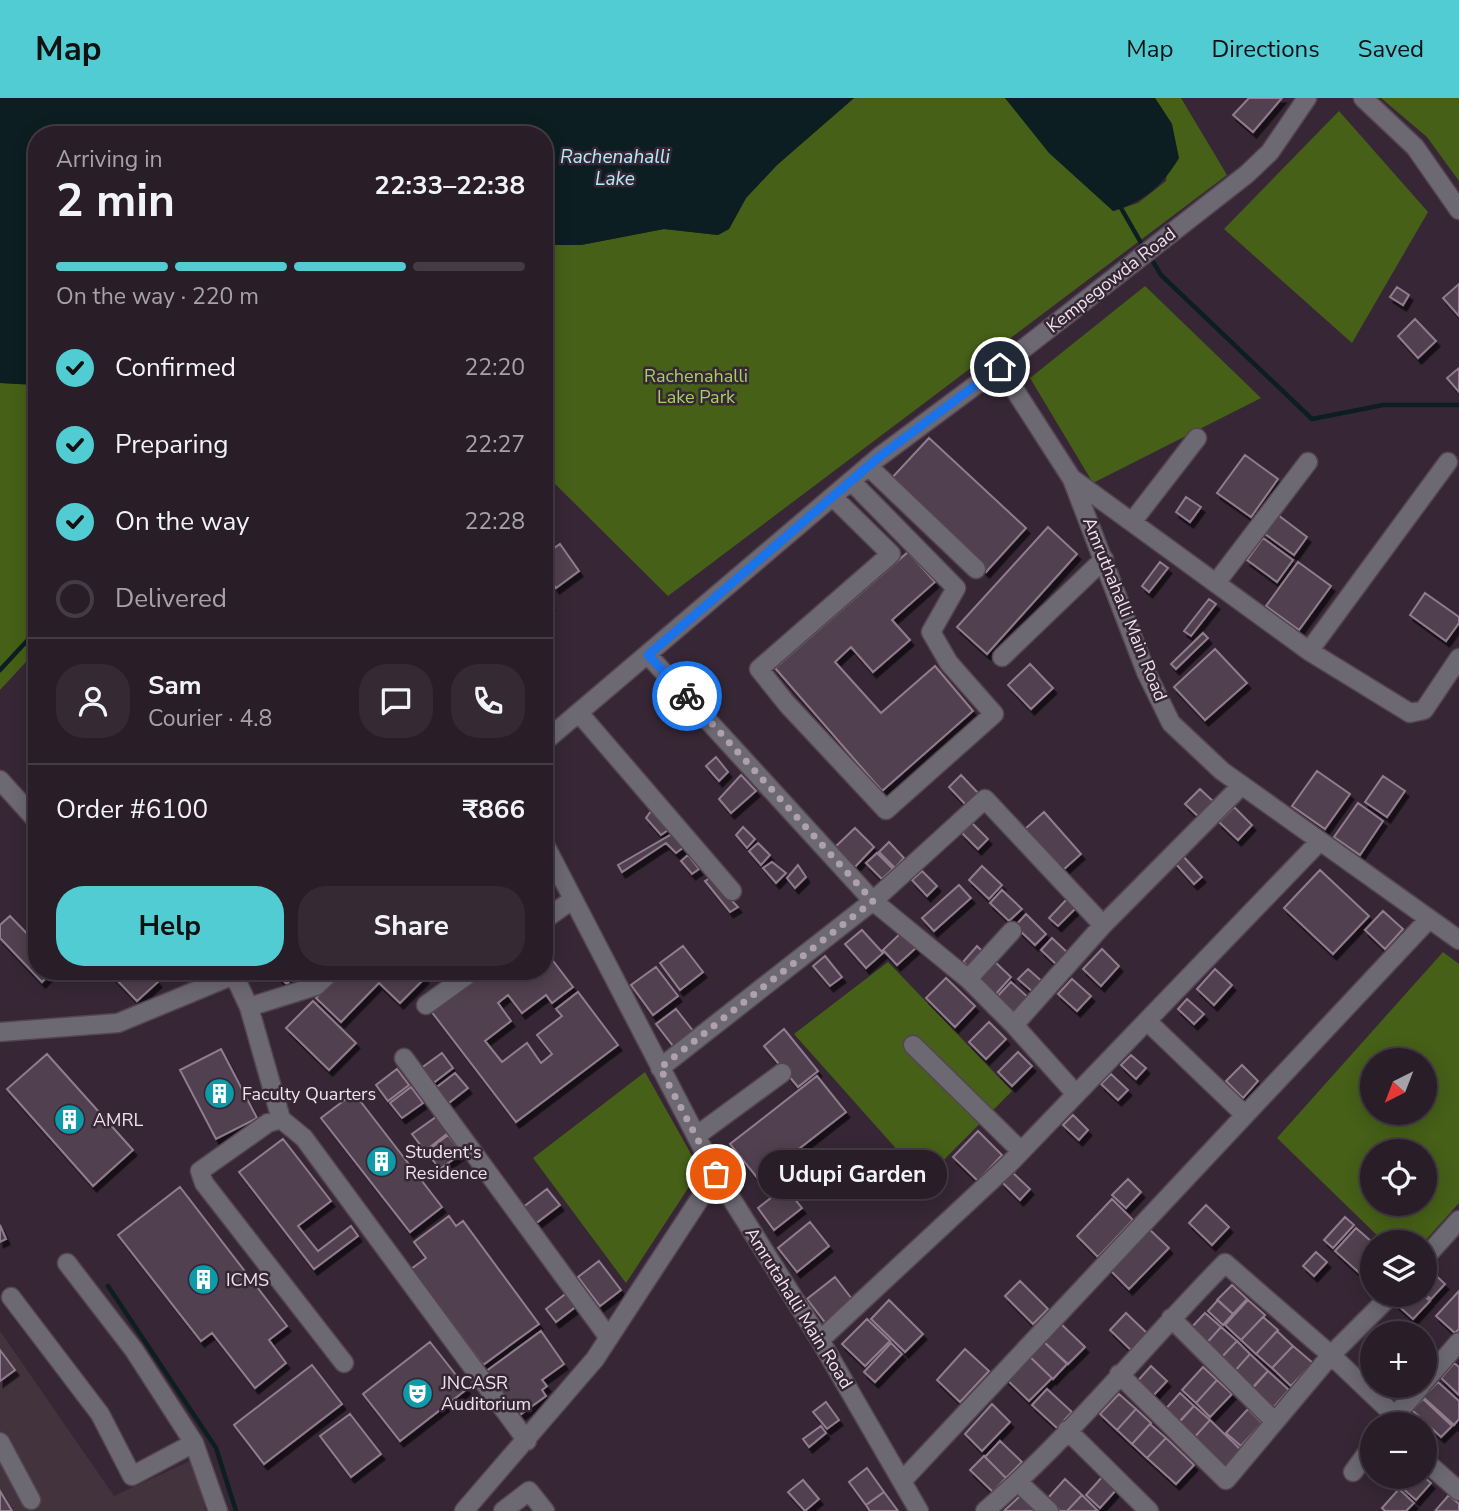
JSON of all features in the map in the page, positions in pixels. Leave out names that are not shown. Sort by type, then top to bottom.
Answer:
[{"type":"street","name":"Kempegowda Road","points":[[553,734],[868,466],[1000,367],[1270,152],[1307,98]]},
{"type":"street","points":[[1363,98],[1415,147],[1459,210]]},
{"type":"street","name":"Amruthahalli Main Road","points":[[1000,367],[1072,479],[1146,672],[1171,723],[1222,771],[1459,940]]},
{"type":"street","points":[[1132,522],[1197,438]]},
{"type":"street","points":[[1216,583],[1308,461]]},
{"type":"street","points":[[1309,650],[1448,462]]},
{"type":"street","points":[[868,466],[976,569]]},
{"type":"street","points":[[1072,479],[1309,650],[1410,713],[1424,710],[1459,658]]},
{"type":"street","points":[[851,481],[907,538],[956,588],[931,632],[949,663],[994,714],[886,810],[787,704],[759,669],[907,538]]},
{"type":"street","points":[[833,497],[891,554]]},
{"type":"street","points":[[1002,657],[1104,559]]},
{"type":"street","points":[[648,655],[873,901],[968,979],[1076,1094]]},
{"type":"street","points":[[579,713],[732,891]]},
{"type":"street","points":[[0,780],[28,811]]},
{"type":"street","points":[[1014,1025],[1103,925],[1242,785]]},
{"type":"street","points":[[660,1068],[873,901],[985,799],[1103,925]]},
{"type":"street","points":[[820,1340],[1021,1151],[1320,841]]},
{"type":"street","name":"Amrutahalli Main Road","points":[[553,861],[716,1174],[820,1340],[919,1511]]},
{"type":"street","points":[[553,914],[572,900]]},
{"type":"street","points":[[902,1481],[1429,919]]},
{"type":"street","points":[[968,979],[1012,931]]},
{"type":"street","points":[[0,1032],[118,1023],[217,980]]},
{"type":"street","points":[[236,980],[249,1007],[281,1119],[304,1138],[527,1441]]},
{"type":"street","points":[[249,1007],[316,986],[322,980]]},
{"type":"street","points":[[426,1005],[461,980]]},
{"type":"street","points":[[1147,1021],[1245,1115]]},
{"type":"street","points":[[913,1045],[1021,1151]]},
{"type":"street","points":[[404,1058],[609,1338]]},
{"type":"street","points":[[696,1136],[782,1073]]},
{"type":"street","points":[[281,1119],[268,1123],[200,1171],[204,1183],[344,1363]]},
{"type":"street","points":[[464,1511],[595,1359],[716,1174]]},
{"type":"street","points":[[1437,1245],[1459,1220]]},
{"type":"street","points":[[67,1263],[134,1350],[194,1443],[218,1511]]},
{"type":"street","points":[[985,1511],[1018,1482],[1225,1263],[1331,1355],[1384,1412]]},
{"type":"street","points":[[11,1297],[100,1414],[132,1476],[194,1443]]},
{"type":"street","points":[[1119,1374],[1226,1480],[1331,1355],[1379,1307]]},
{"type":"street","points":[[1171,1318],[1275,1421]]},
{"type":"street","points":[[1437,1367],[1459,1342]]},
{"type":"street","points":[[1399,1412],[1411,1398]]},
{"type":"street","points":[[1067,1430],[1150,1511]]},
{"type":"street","points":[[0,1442],[31,1500]]},
{"type":"street","points":[[1353,1472],[1360,1463]]},
{"type":"street","points":[[1437,1472],[1459,1491]]},
{"type":"street","points":[[1018,1482],[1049,1511]]},
{"type":"street","points":[[503,1511],[529,1491],[544,1511]]},
{"type":"shaded area","points":[[0,1331],[114,1496],[192,1460],[206,1511],[0,1511]]},
{"type":"green space","name":"Rachenahalli Lake Park","points":[[854,98],[1005,98],[1114,211],[1138,203],[1166,181],[1172,124],[1155,98],[1181,98],[1227,175],[668,596],[553,482],[553,245],[581,245],[664,229],[718,235],[729,229],[746,198],[777,165]]},
{"type":"green space","points":[[1381,98],[1459,98],[1459,181],[1427,137]]},
{"type":"green space","points":[[1339,111],[1428,212],[1352,343],[1224,229]]},
{"type":"green space","points":[[1145,286],[1261,398],[1093,483],[1030,378]]},
{"type":"green space","points":[[0,383],[28,385],[28,660],[0,690]]},
{"type":"green space","points":[[1443,952],[1459,964],[1459,1203],[1435,1230],[1372,1230],[1277,1138]]},
{"type":"green space","points":[[888,962],[1012,1091],[924,1180],[794,1034]]},
{"type":"green space","points":[[645,1072],[700,1170],[626,1283],[533,1158]]},
{"type":"water","name":"Rachenahalli Lake","points":[[0,98],[854,98],[777,165],[746,198],[729,229],[718,235],[664,229],[581,245],[553,245],[553,126],[28,126],[28,385],[0,383]]},
{"type":"water","points":[[1005,98],[1155,98],[1172,124],[1179,158],[1152,191],[1113,211],[1049,153]]},
{"type":"building","points":[[1249,98],[1282,98],[1253,132],[1233,115]]},
{"type":"building","points":[[1459,284],[1459,316],[1443,298]]},
{"type":"building","points":[[1397,287],[1409,295],[1403,305],[1390,297]]},
{"type":"building","points":[[1415,319],[1436,341],[1418,358],[1398,336]]},
{"type":"building","points":[[1459,368],[1459,392],[1447,378]]},
{"type":"building","points":[[929,438],[1026,528],[986,572],[889,481]]},
{"type":"building","points":[[1245,455],[1278,479],[1251,517],[1217,493]]},
{"type":"building","points":[[1186,497],[1201,507],[1190,522],[1176,512]]},
{"type":"building","points":[[1278,515],[1307,537],[1294,555],[1265,534]]},
{"type":"building","points":[[1048,527],[1077,554],[987,654],[957,627]]},
{"type":"building","points":[[1263,538],[1293,560],[1277,582],[1247,560]]},
{"type":"building","points":[[560,544],[579,571],[556,588],[553,584],[553,549]]},
{"type":"building","points":[[908,552],[935,582],[892,620],[910,640],[873,672],[851,647],[835,662],[881,713],[935,666],[973,711],[882,791],[775,668]]},
{"type":"building","points":[[1160,562],[1168,568],[1149,592],[1142,586]]},
{"type":"building","points":[[1298,562],[1331,586],[1299,630],[1266,606]]},
{"type":"building","points":[[1425,593],[1459,617],[1459,623],[1446,641],[1410,615]]},
{"type":"building","points":[[1209,599],[1216,604],[1191,636],[1184,631]]},
{"type":"building","points":[[1203,633],[1208,638],[1176,669],[1171,664]]},
{"type":"building","points":[[1215,649],[1247,683],[1205,720],[1174,687]]},
{"type":"building","points":[[1030,664],[1053,688],[1031,709],[1008,685]]},
{"type":"building","points":[[716,757],[728,772],[719,781],[706,766]]},
{"type":"building","points":[[1317,771],[1350,794],[1325,829],[1292,806]]},
{"type":"building","points":[[741,775],[756,791],[731,813],[719,799]]},
{"type":"building","points":[[961,775],[979,794],[967,806],[949,787]]},
{"type":"building","points":[[1383,776],[1405,791],[1387,817],[1365,802]]},
{"type":"building","points":[[1200,789],[1216,804],[1201,819],[1185,804]]},
{"type":"building","points":[[1358,803],[1383,821],[1360,855],[1334,837]]},
{"type":"building","points":[[1234,807],[1252,825],[1238,840],[1219,822]]},
{"type":"building","points":[[651,811],[668,830],[661,835],[646,818]]},
{"type":"building","points":[[1044,812],[1081,854],[1063,870],[1025,829]]},
{"type":"building","points":[[972,823],[988,839],[978,849],[962,833]]},
{"type":"building","points":[[743,827],[755,839],[747,848],[736,835]]},
{"type":"building","points":[[855,828],[874,847],[852,870],[832,850]]},
{"type":"building","points":[[672,834],[684,847],[676,853],[666,843],[622,872],[618,865]]},
{"type":"building","points":[[889,842],[904,858],[895,868],[879,852]]},
{"type":"building","points":[[758,843],[770,855],[761,865],[749,851]]},
{"type":"building","points":[[877,853],[893,869],[882,879],[866,863]]},
{"type":"building","points":[[688,855],[699,869],[692,874],[681,861]]},
{"type":"building","points":[[1182,855],[1202,877],[1194,884],[1174,862]]},
{"type":"building","points":[[772,862],[786,873],[776,883],[763,868]]},
{"type":"building","points":[[798,865],[806,877],[795,888],[787,878]]},
{"type":"building","points":[[982,866],[1002,885],[989,899],[969,880]]},
{"type":"building","points":[[1320,870],[1369,916],[1333,954],[1284,908]]},
{"type":"building","points":[[922,871],[937,886],[927,896],[912,880]]},
{"type":"building","points":[[710,878],[738,907],[730,912],[705,881]]},
{"type":"building","points":[[959,885],[971,898],[934,931],[922,918]]},
{"type":"building","points":[[1002,890],[1022,909],[1009,921],[990,903]]},
{"type":"building","points":[[1066,900],[1078,906],[1058,926],[1049,918]]},
{"type":"building","points":[[1383,911],[1403,929],[1385,949],[1365,930]]},
{"type":"building","points":[[1026,914],[1046,934],[1035,945],[1015,926]]},
{"type":"building","points":[[10,916],[28,935],[28,967],[0,938],[0,925]]},
{"type":"building","points":[[862,930],[883,953],[866,968],[845,944]]},
{"type":"building","points":[[902,932],[916,948],[897,965],[883,950]]},
{"type":"building","points":[[1052,938],[1069,954],[1058,966],[1041,950]]},
{"type":"building","points":[[683,946],[703,972],[680,990],[660,963]]},
{"type":"building","points":[[977,946],[984,953],[970,968],[963,962]]},
{"type":"building","points":[[1102,949],[1119,966],[1101,986],[1083,969]]},
{"type":"building","points":[[825,956],[842,977],[830,986],[813,966]]},
{"type":"building","points":[[553,961],[573,987],[552,1003],[546,995],[522,1013],[508,995],[498,1003],[511,1021],[485,1041],[502,1062],[527,1043],[541,1063],[552,1054],[537,1035],[562,1016],[556,1009],[578,992],[618,1045],[516,1122],[431,1011],[472,980],[553,980]]},
{"type":"building","points":[[994,961],[1011,977],[994,996],[977,980]]},
{"type":"building","points":[[656,967],[678,996],[653,1015],[631,985]]},
{"type":"building","points":[[1028,969],[1045,984],[1035,994],[1018,979]]},
{"type":"building","points":[[1215,969],[1232,985],[1214,1005],[1197,989]]},
{"type":"building","points":[[946,978],[975,1006],[955,1027],[926,998]]},
{"type":"building","points":[[1072,979],[1091,996],[1077,1011],[1058,994]]},
{"type":"building","points":[[117,980],[156,980],[158,982],[137,1001]]},
{"type":"building","points":[[334,980],[423,980],[400,1003],[379,983],[341,1022],[316,998]]},
{"type":"building","points":[[1011,982],[1031,1000],[1013,1019],[993,1001]]},
{"type":"building","points":[[1187,999],[1204,1014],[1194,1024],[1178,1009]]},
{"type":"building","points":[[313,1001],[356,1043],[329,1070],[286,1028]]},
{"type":"building","points":[[676,1009],[697,1036],[677,1051],[656,1024]]},
{"type":"building","points":[[989,1022],[1006,1039],[986,1059],[969,1042]]},
{"type":"building","points":[[784,1029],[818,1071],[798,1087],[764,1046]]},
{"type":"building","name":"Faculty Quarters","points":[[221,1049],[257,1118],[216,1139],[180,1070]]},
{"type":"building","points":[[1018,1052],[1032,1066],[1012,1086],[998,1072]]},
{"type":"building","points":[[442,1053],[453,1068],[432,1084],[420,1069]]},
{"type":"building","name":"AMRL","points":[[47,1054],[133,1150],[93,1186],[7,1089]]},
{"type":"building","points":[[1131,1055],[1146,1068],[1136,1079],[1121,1065]]},
{"type":"building","points":[[1242,1065],[1258,1081],[1243,1098],[1226,1081]]},
{"type":"building","points":[[397,1069],[409,1085],[388,1101],[376,1085]]},
{"type":"building","points":[[455,1073],[468,1088],[445,1106],[433,1090]]},
{"type":"building","points":[[1111,1074],[1128,1090],[1118,1100],[1101,1084]]},
{"type":"building","points":[[817,1076],[846,1112],[759,1180],[730,1144]]},
{"type":"building","points":[[411,1087],[423,1103],[402,1118],[390,1103]]},
{"type":"building","name":"Student's Residence","points":[[354,1093],[442,1207],[410,1232],[321,1118]]},
{"type":"building","points":[[1073,1115],[1088,1130],[1079,1140],[1063,1125]]},
{"type":"building","points":[[436,1117],[448,1133],[425,1151],[412,1134]]},
{"type":"building","points":[[978,1131],[1002,1155],[978,1181],[953,1157]]},
{"type":"building","points":[[448,1135],[462,1153],[440,1169],[426,1152]]},
{"type":"building","points":[[283,1139],[331,1201],[298,1226],[318,1251],[351,1226],[358,1236],[314,1269],[239,1172]]},
{"type":"building","points":[[1012,1172],[1030,1189],[1020,1200],[1002,1182]]},
{"type":"building","points":[[1128,1179],[1141,1192],[1126,1208],[1112,1195]]},
{"type":"building","name":"ICMS","points":[[180,1187],[287,1326],[269,1340],[286,1363],[255,1388],[212,1333],[201,1341],[118,1235]]},
{"type":"building","points":[[785,1187],[802,1208],[774,1230],[758,1208]]},
{"type":"building","points":[[547,1189],[560,1205],[535,1224],[522,1208]]},
{"type":"building","points":[[1112,1199],[1133,1220],[1098,1257],[1077,1236]]},
{"type":"building","points":[[1206,1205],[1229,1227],[1212,1245],[1189,1223]]},
{"type":"building","points":[[449,1216],[456,1226],[463,1221],[539,1324],[483,1365],[411,1269],[426,1258],[414,1242]]},
{"type":"building","points":[[1345,1217],[1354,1225],[1333,1248],[1324,1240]]},
{"type":"building","points":[[810,1222],[829,1246],[797,1272],[778,1248]]},
{"type":"building","points":[[0,1225],[6,1239],[0,1242]]},
{"type":"building","points":[[1147,1227],[1169,1248],[1129,1289],[1108,1268]]},
{"type":"building","points":[[1356,1228],[1360,1232],[1360,1274],[1335,1251]]},
{"type":"building","points":[[1316,1252],[1327,1262],[1314,1276],[1303,1266]]},
{"type":"building","points":[[599,1261],[621,1290],[600,1306],[578,1277]]},
{"type":"building","points":[[1437,1276],[1445,1284],[1437,1293]]},
{"type":"building","points":[[835,1277],[855,1303],[827,1325],[807,1299]]},
{"type":"building","points":[[1020,1281],[1048,1309],[1033,1324],[1005,1296]]},
{"type":"building","points":[[1232,1285],[1247,1299],[1233,1314],[1217,1300]]},
{"type":"building","points":[[1459,1291],[1459,1329],[1455,1333],[1436,1316]]},
{"type":"building","points":[[568,1292],[578,1305],[556,1322],[546,1309]]},
{"type":"building","points":[[889,1300],[923,1334],[905,1352],[871,1319]]},
{"type":"building","points":[[1218,1300],[1233,1314],[1223,1325],[1208,1311]]},
{"type":"building","points":[[1248,1300],[1265,1315],[1241,1340],[1225,1325]]},
{"type":"building","points":[[1400,1307],[1424,1307],[1413,1319]]},
{"type":"building","points":[[1126,1313],[1149,1335],[1133,1352],[1110,1330]]},
{"type":"building","points":[[1205,1313],[1221,1327],[1205,1345],[1189,1330]]},
{"type":"building","points":[[1263,1317],[1278,1330],[1256,1354],[1241,1340]]},
{"type":"building","points":[[867,1319],[890,1341],[865,1366],[842,1344]]},
{"type":"building","points":[[1060,1323],[1085,1347],[1068,1364],[1043,1341]]},
{"type":"building","points":[[1221,1327],[1237,1341],[1219,1360],[1204,1346]]},
{"type":"building","points":[[541,1331],[564,1364],[542,1380],[547,1386],[542,1390],[546,1396],[517,1417],[485,1372]]},
{"type":"building","points":[[1277,1331],[1293,1346],[1272,1368],[1256,1354]]},
{"type":"building","points":[[1043,1341],[1067,1364],[1053,1379],[1029,1356]]},
{"type":"building","points":[[1237,1341],[1250,1354],[1234,1372],[1220,1359]]},
{"type":"building","points":[[430,1342],[467,1389],[400,1441],[363,1394]]},
{"type":"building","points":[[891,1343],[902,1354],[875,1382],[864,1372]]},
{"type":"building","points":[[1293,1346],[1313,1363],[1291,1386],[1272,1368]]},
{"type":"building","points":[[965,1349],[989,1371],[960,1402],[937,1380]]},
{"type":"building","points":[[0,1350],[15,1370],[0,1381]]},
{"type":"building","points":[[1026,1353],[1052,1378],[1029,1401],[1004,1377]]},
{"type":"building","points":[[1250,1354],[1268,1371],[1251,1389],[1233,1373]]},
{"type":"building","points":[[1454,1363],[1459,1367],[1459,1395],[1441,1378]]},
{"type":"building","points":[[312,1365],[342,1404],[264,1464],[234,1425]]},
{"type":"building","points":[[1151,1366],[1167,1381],[1150,1399],[1134,1385]]},
{"type":"building","points":[[1203,1367],[1217,1380],[1196,1403],[1182,1390]]},
{"type":"building","points":[[1268,1371],[1289,1390],[1272,1409],[1251,1390]]},
{"type":"building","points":[[1217,1380],[1232,1394],[1210,1417],[1196,1403]]},
{"type":"building","points":[[1437,1383],[1459,1401],[1459,1419],[1454,1425],[1424,1398],[1437,1398]]},
{"type":"building","points":[[1047,1389],[1072,1412],[1057,1428],[1032,1405]]},
{"type":"building","points":[[1180,1393],[1194,1406],[1176,1426],[1162,1413]]},
{"type":"building","points":[[1119,1394],[1136,1409],[1117,1430],[1100,1414]]},
{"type":"building","points":[[1423,1399],[1437,1412],[1414,1412],[1412,1410]]},
{"type":"building","points":[[826,1402],[839,1420],[827,1429],[813,1412]]},
{"type":"building","points":[[992,1404],[1010,1422],[982,1451],[965,1434]]},
{"type":"building","points":[[1194,1406],[1210,1420],[1192,1440],[1176,1425]]},
{"type":"building","points":[[1136,1409],[1151,1423],[1132,1444],[1117,1430]]},
{"type":"building","points":[[1248,1409],[1262,1423],[1241,1446],[1226,1433]]},
{"type":"building","points":[[1437,1412],[1452,1426],[1441,1437],[1437,1433]]},
{"type":"building","points":[[350,1414],[381,1454],[351,1477],[320,1436]]},
{"type":"building","points":[[1210,1420],[1241,1450],[1222,1470],[1191,1441]]},
{"type":"building","points":[[1150,1424],[1166,1438],[1147,1458],[1132,1444]]},
{"type":"building","points":[[821,1426],[826,1433],[809,1447],[803,1439]]},
{"type":"building","points":[[1166,1438],[1194,1465],[1176,1484],[1147,1458]]},
{"type":"building","points":[[1000,1441],[1022,1462],[1006,1478],[985,1457]]},
{"type":"building","points":[[984,1456],[1006,1478],[993,1492],[970,1470]]},
{"type":"building","points":[[867,1468],[884,1492],[866,1505],[849,1482]]},
{"type":"building","points":[[1103,1476],[1117,1489],[1100,1508],[1086,1495]]},
{"type":"building","points":[[1065,1479],[1082,1495],[1067,1511],[1060,1511],[1047,1499]]},
{"type":"building","points":[[803,1480],[819,1499],[805,1511],[788,1492]]},
{"type":"building","points":[[1399,1489],[1414,1503],[1406,1511],[1385,1511],[1382,1508]]},
{"type":"building","points":[[1403,1489],[1426,1489],[1416,1500]]},
{"type":"building","points":[[0,1491],[12,1511],[0,1511]]},
{"type":"building","points":[[884,1492],[898,1511],[870,1511],[866,1505]]},
{"type":"building","points":[[1021,1495],[1036,1511],[1004,1511]]},
{"type":"building","points":[[1082,1495],[1098,1511],[1067,1511]]},
{"type":"building","points":[[1449,1495],[1459,1504],[1459,1511],[1435,1511]]},
{"type":"waterway","points":[[1121,208],[1144,248]]},
{"type":"waterway","points":[[1149,255],[1161,275],[1312,419],[1383,405],[1459,405]]},
{"type":"waterway","points":[[0,670],[28,640]]},
{"type":"waterway","points":[[108,1286],[216,1448],[236,1511]]},
{"type":"way so far","points":[[687,696],[873,901],[660,1068],[716,1174]]},
{"type":"place","name":"Faculty Quarters","points":[[219,1094]]},
{"type":"place","name":"AMRL","points":[[70,1120]]},
{"type":"place","name":"Student's Residence","points":[[382,1162]]},
{"type":"place","name":"Udupi Garden","points":[[716,1174]]},
{"type":"place","name":"ICMS","points":[[203,1280]]},
{"type":"place","name":"JNCASR Auditorium","points":[[418,1393]]},
{"type":"route","points":[[687,696],[648,655],[879,457],[1000,367]]}]
